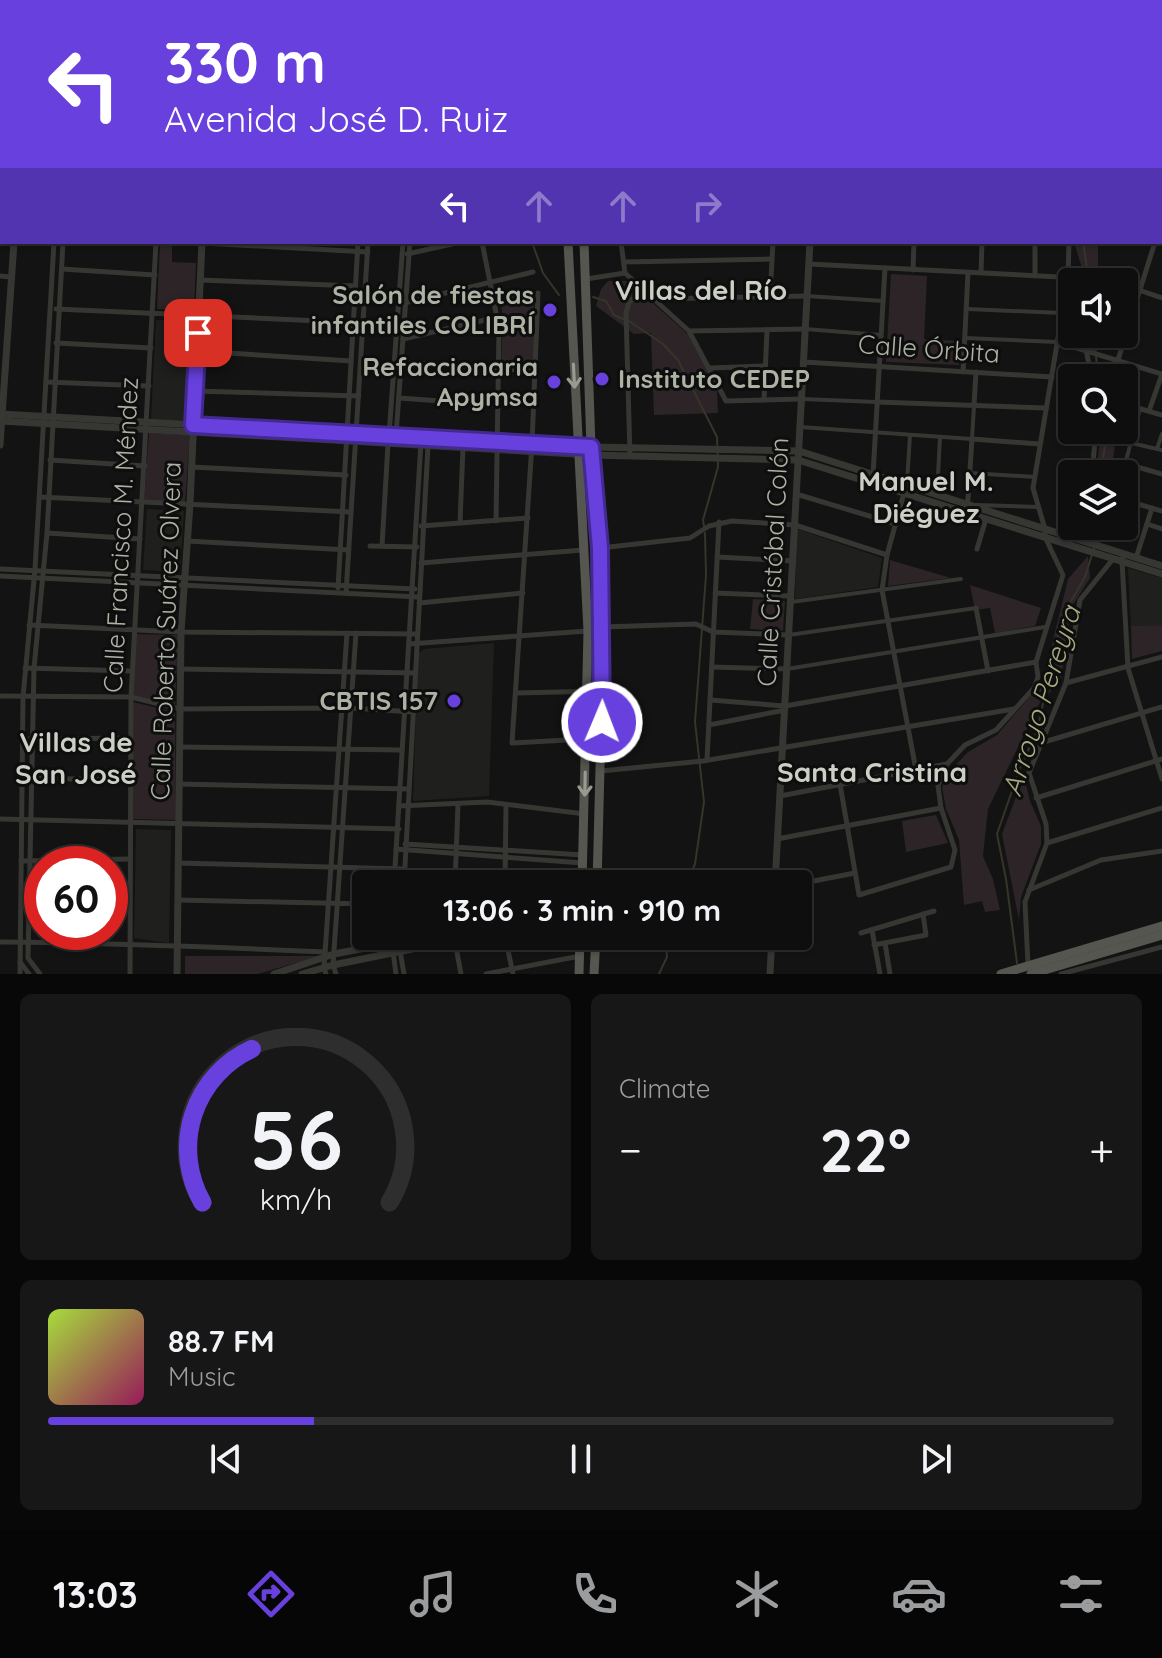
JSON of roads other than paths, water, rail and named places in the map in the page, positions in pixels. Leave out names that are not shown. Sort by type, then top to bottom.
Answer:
[{"type":"main road","points":[[568,244],[588,631],[583,870]]},
{"type":"main road","points":[[584,244],[592,451],[600,548],[602,691],[597,870]]},
{"type":"main road","points":[[572,335],[588,335]]},
{"type":"main road","points":[[1097,956],[1162,926]]},
{"type":"main road","points":[[1005,973],[1097,956],[1162,935]]},
{"type":"main road","points":[[579,974],[580,950]]},
{"type":"main road","points":[[594,974],[595,950]]},
{"type":"street","points":[[0,445],[4,318],[14,244]]},
{"type":"street","points":[[30,846],[34,668],[49,498],[46,382],[54,244]]},
{"type":"street","points":[[20,974],[23,697],[47,420],[54,382],[63,244]]},
{"type":"street","name":"Calle Francisco M. Méndez","points":[[130,974],[131,697],[156,244]]},
{"type":"street","name":"Calle Roberto Suárez Olvera","points":[[177,974],[181,632],[202,244]]},
{"type":"street","points":[[233,244],[368,252]]},
{"type":"street","points":[[346,593],[354,476],[349,396],[358,244]]},
{"type":"street","points":[[338,593],[345,475],[359,396],[368,244]]},
{"type":"street","points":[[404,244],[406,254]]},
{"type":"street","points":[[382,546],[406,254],[409,244]]},
{"type":"street","points":[[406,254],[452,244]]},
{"type":"street","points":[[482,244],[498,317],[496,521]]},
{"type":"street","points":[[621,244],[625,273],[689,331],[726,401],[802,399],[1046,408]]},
{"type":"street","points":[[770,296],[773,244]]},
{"type":"street","name":"Calle Cristóbal Colón","points":[[776,870],[810,244]]},
{"type":"street","points":[[913,270],[914,244]]},
{"type":"street","points":[[981,273],[982,244]]},
{"type":"street","points":[[1035,244],[1035,276]]},
{"type":"street","points":[[1068,268],[1069,244]]},
{"type":"street","points":[[1118,360],[1154,244]]},
{"type":"street","points":[[624,262],[772,259]]},
{"type":"street","points":[[809,264],[1058,277]]},
{"type":"street","points":[[872,479],[885,268]]},
{"type":"street","points":[[62,269],[155,275]]},
{"type":"street","points":[[402,303],[533,272]]},
{"type":"street","points":[[963,372],[968,272]]},
{"type":"street","points":[[585,279],[625,273]]},
{"type":"street","points":[[0,276],[11,277]]},
{"type":"street","points":[[200,280],[355,286]]},
{"type":"street","points":[[630,452],[626,313],[629,302],[644,290]]},
{"type":"street","points":[[1140,291],[1162,298]]},
{"type":"street","points":[[538,293],[528,518],[512,743],[587,739]]},
{"type":"street","points":[[653,299],[807,296],[883,301]]},
{"type":"street","points":[[391,438],[399,398],[402,303]]},
{"type":"street","points":[[50,308],[363,323]]},
{"type":"street","points":[[967,309],[1058,313]]},
{"type":"street","points":[[403,339],[498,317]]},
{"type":"street","points":[[689,331],[805,329],[881,335]]},
{"type":"street","points":[[764,400],[767,330]]},
{"type":"street","points":[[840,784],[859,895],[951,867],[955,850],[941,808],[938,786],[947,764],[965,745],[996,730],[1034,688],[1038,677],[1036,662],[1063,575],[1045,533],[1033,488],[1058,336]]},
{"type":"street","points":[[965,338],[1057,342],[1162,373],[1149,411]]},
{"type":"street","points":[[56,343],[151,348]]},
{"type":"street","points":[[1088,350],[1090,364]]},
{"type":"street","points":[[197,351],[351,361]]},
{"type":"street","points":[[398,361],[536,371]]},
{"type":"street","name":"Calle Órbita","points":[[804,362],[1052,377]]},
{"type":"street","points":[[710,368],[765,366]]},
{"type":"street","points":[[968,509],[976,372]]},
{"type":"street","points":[[46,382],[149,386]]},
{"type":"street","points":[[195,391],[359,396]]},
{"type":"street","points":[[399,398],[496,405]]},
{"type":"street","points":[[1138,417],[1140,409],[1162,415]]},
{"type":"street","points":[[1,418],[592,451],[799,456],[1088,545],[1162,574]]},
{"type":"street","points":[[800,427],[1040,444]]},
{"type":"street","points":[[1136,444],[1160,449],[1162,434]]},
{"type":"street","points":[[910,435],[906,489],[887,555],[882,590],[916,770]]},
{"type":"street","points":[[937,495],[940,437]]},
{"type":"street","points":[[425,441],[463,447],[495,445]]},
{"type":"street","points":[[178,863],[404,869],[425,441]]},
{"type":"street","points":[[460,523],[463,447]]},
{"type":"street","points":[[50,460],[145,466]]},
{"type":"street","points":[[191,467],[354,476]]},
{"type":"street","points":[[1138,467],[1162,474]]},
{"type":"street","points":[[970,473],[1035,477]]},
{"type":"street","points":[[906,489],[937,495],[986,519],[1045,533]]},
{"type":"street","points":[[796,494],[896,524]]},
{"type":"street","points":[[40,497],[351,512]]},
{"type":"street","points":[[1138,504],[1162,511]]},
{"type":"street","points":[[968,509],[1038,507]]},
{"type":"street","points":[[1136,558],[1152,508]]},
{"type":"street","points":[[420,526],[528,518]]},
{"type":"street","points":[[977,549],[986,519]]},
{"type":"street","points":[[600,548],[690,538],[709,526],[732,521],[795,525],[887,555]]},
{"type":"street","points":[[705,760],[719,522]]},
{"type":"street","points":[[1147,524],[1162,529]]},
{"type":"street","points":[[47,533],[140,539]]},
{"type":"street","points":[[1088,540],[1088,545]]},
{"type":"street","points":[[187,541],[349,550]]},
{"type":"street","points":[[370,546],[419,547]]},
{"type":"street","points":[[418,564],[584,550]]},
{"type":"street","points":[[1119,556],[1162,566]]},
{"type":"street","points":[[1119,556],[1128,668],[1159,760],[1162,779]]},
{"type":"street","points":[[1028,969],[1025,919],[1028,891],[1047,843],[1046,824],[1029,773],[1066,683],[1080,600],[1119,556]]},
{"type":"street","points":[[717,557],[793,561]]},
{"type":"street","points":[[0,569],[412,597],[419,600],[523,593]]},
{"type":"street","points":[[0,576],[35,573]]},
{"type":"street","points":[[715,593],[791,599],[961,579]]},
{"type":"street","points":[[184,581],[416,589]]},
{"type":"street","points":[[395,869],[412,597],[416,589]]},
{"type":"street","points":[[601,627],[696,624],[713,632],[789,635],[976,608],[988,671]]},
{"type":"street","points":[[29,625],[135,631],[417,634]]},
{"type":"street","points":[[712,667],[787,669],[1045,627]]},
{"type":"street","points":[[409,644],[588,631]]},
{"type":"street","points":[[325,963],[347,633]]},
{"type":"street","points":[[336,974],[333,965],[356,633]]},
{"type":"street","points":[[1066,683],[1162,657]]},
{"type":"street","points":[[709,725],[1036,662]]},
{"type":"street","points":[[25,668],[132,671]]},
{"type":"street","points":[[180,669],[415,673]]},
{"type":"street","points":[[517,693],[602,691]]},
{"type":"street","points":[[0,696],[131,697],[180,709],[351,708],[413,712]]},
{"type":"street","points":[[710,700],[785,708]]},
{"type":"street","points":[[1043,742],[1162,707]]},
{"type":"street","points":[[601,771],[694,762],[1014,709]]},
{"type":"street","points":[[23,739],[130,738]]},
{"type":"street","points":[[180,747],[411,750]]},
{"type":"street","points":[[1036,798],[1159,760]]},
{"type":"street","points":[[780,796],[947,764]]},
{"type":"street","points":[[23,778],[130,780]]},
{"type":"street","points":[[179,784],[409,789]]},
{"type":"street","points":[[399,806],[487,802],[585,814]]},
{"type":"street","points":[[455,870],[458,804]]},
{"type":"street","points":[[505,870],[506,805]]},
{"type":"street","points":[[777,839],[941,808]]},
{"type":"street","points":[[1047,843],[1162,808]]},
{"type":"street","points":[[0,819],[407,829]]},
{"type":"street","points":[[397,846],[584,859]]},
{"type":"street","points":[[1028,891],[1101,860],[1162,851]]},
{"type":"street","points":[[812,881],[855,873]]},
{"type":"street","points":[[178,900],[352,904]]},
{"type":"street","points":[[861,933],[934,911]]},
{"type":"street","points":[[874,945],[926,935],[923,914]]},
{"type":"street","points":[[872,930],[880,974]]},
{"type":"street","points":[[0,942],[24,942]]},
{"type":"street","points":[[130,943],[333,965],[404,950]]},
{"type":"street","points":[[885,943],[890,974]]},
{"type":"street","points":[[1061,974],[1087,971],[1097,956],[1162,947]]},
{"type":"street","points":[[28,950],[28,958],[40,974]]},
{"type":"street","points":[[302,974],[325,963],[334,954],[352,950]]},
{"type":"street","points":[[456,950],[461,974]]},
{"type":"street","points":[[508,950],[513,972]]},
{"type":"street","points":[[770,974],[771,950]]},
{"type":"street","points":[[396,952],[396,974]]},
{"type":"street","points":[[396,952],[404,974]]},
{"type":"street","points":[[486,974],[513,972],[580,956]]},
{"type":"street","points":[[20,961],[29,974]]},
{"type":"street","points":[[274,974],[325,963]]},
{"type":"waterway","points":[[533,244],[543,273],[559,295]]},
{"type":"waterway","name":"Arroyo Pereyra","points":[[1083,244],[1087,268]]},
{"type":"waterway","points":[[593,297],[606,301],[614,315],[623,319]]},
{"type":"waterway","points":[[629,321],[663,344],[678,360],[717,437],[718,467],[704,526]]},
{"type":"waterway","name":"Arroyo Pereyra","points":[[1095,348],[1097,364]]},
{"type":"waterway","name":"Arroyo Pereyra","points":[[1103,460],[1105,444]]},
{"type":"waterway","points":[[692,870],[704,802],[695,722],[706,575],[705,533]]},
{"type":"waterway","name":"Arroyo Pereyra","points":[[1017,963],[997,834],[1020,768],[1037,731],[1062,617],[1085,577],[1097,540]]},
{"type":"waterway","points":[[659,974],[667,957],[666,950]]},
{"type":"place","name":"Salón de fiestas infantiles COLIBRÍ","points":[[550,310]]},
{"type":"place","name":"Instituto CEDEP","points":[[602,379]]},
{"type":"place","name":"Refaccionaria Apymsa","points":[[554,382]]},
{"type":"place","name":"CBTIS 157","points":[[454,701]]},
{"type":"district","name":"Villas del Río","points":[[701,290]]},
{"type":"district","name":"Manuel M. Diéguez","points":[[926,497]]},
{"type":"district","name":"Villas de San José","points":[[76,758]]},
{"type":"district","name":"Santa Cristina","points":[[872,772]]}]
